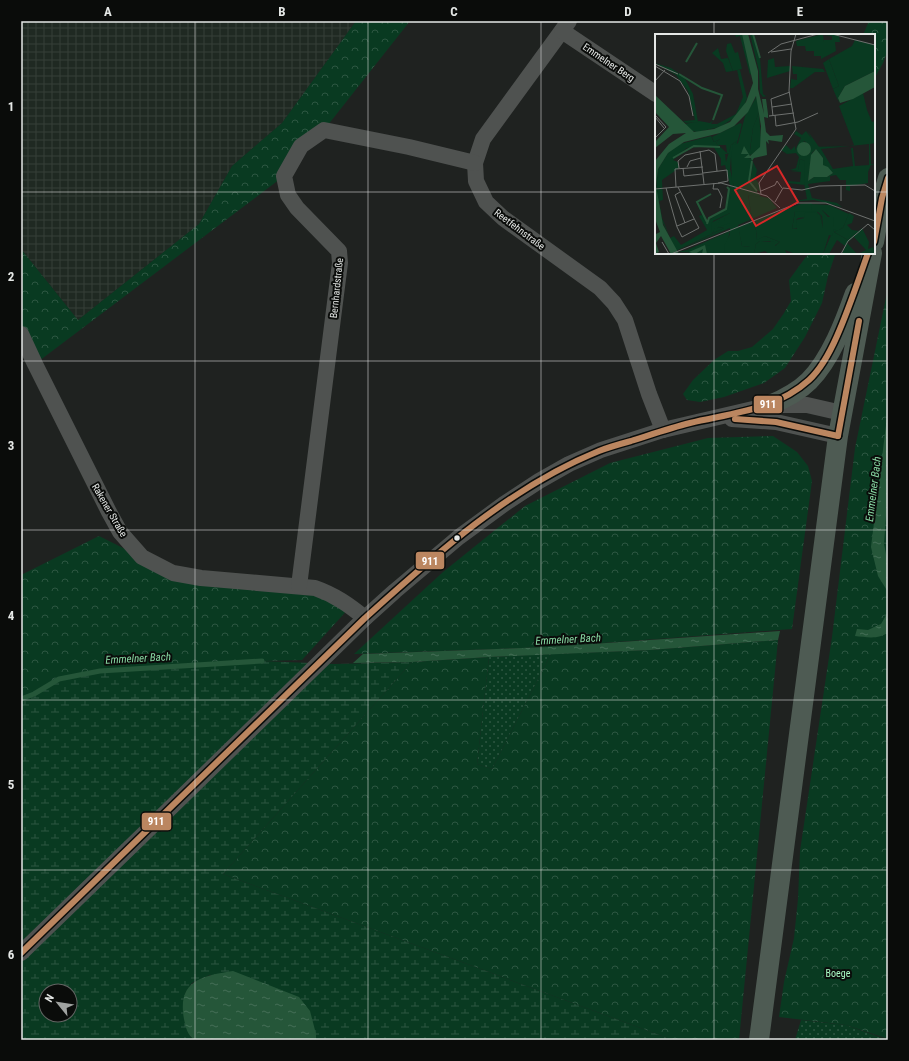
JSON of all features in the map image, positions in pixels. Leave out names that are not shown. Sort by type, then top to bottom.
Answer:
[{"type":"main road","points":[[875,233],[882,198],[888,178]]},
{"type":"main road","points":[[770,405],[788,397],[809,381],[828,357],[848,313],[868,254]]},
{"type":"main road","points":[[759,1040],[838,436],[872,254]]},
{"type":"street","name":"Emmelner Berg","points":[[566,26],[655,93]]},
{"type":"street","name":"Reetfehnstraße","points":[[566,26],[483,139],[475,164],[476,180],[486,202],[503,218],[600,288],[614,303],[625,320],[662,430]]},
{"type":"street","name":"Bernhardstraße","points":[[300,586],[340,262],[340,251],[296,208],[288,195],[284,176],[301,146],[324,130],[409,147],[475,164]]},
{"type":"street","name":"Rakener Straße","points":[[21,334],[109,512],[120,532],[142,557],[173,573],[201,578],[315,588],[329,593],[351,606],[365,618]]},
{"type":"street","points":[[21,953],[365,618],[459,537],[539,480],[569,464],[601,450],[662,430],[770,405],[807,405],[842,413]]},
{"type":"street","points":[[718,418],[776,422],[838,436]]},
{"type":"shaded area","points":[[21,21],[356,21],[282,123],[232,166],[199,224],[78,320],[21,249]]},
{"type":"green space","points":[[356,21],[410,21],[324,130],[284,176],[35,364],[21,334],[21,249],[78,320],[199,224],[232,166],[282,123]]},
{"type":"green space","points":[[869,21],[888,21],[888,50],[875,77],[875,34],[863,34]]},
{"type":"green space","points":[[809,254],[835,255],[828,276],[822,303],[805,337],[785,368],[764,383],[724,397],[700,402],[687,400],[683,394],[693,380],[714,360],[728,351],[738,351],[752,347],[773,329],[791,301],[789,280]]},
{"type":"green space","name":"Boege","points":[[888,288],[888,1039],[846,1025],[779,1017],[784,982],[794,938],[798,899],[800,851],[832,637],[855,448]]},
{"type":"green space","points":[[773,436],[797,452],[808,466],[812,481],[792,629],[549,647],[354,654],[443,572],[525,506],[610,463],[708,438]]},
{"type":"green space","points":[[99,536],[173,573],[299,586],[351,606],[302,660],[100,671],[21,699],[21,575]]},
{"type":"green space","points":[[778,640],[739,1040],[673,1040],[223,874],[412,662],[489,657],[477,764],[492,769],[551,654],[650,650]]},
{"type":"green space","points":[[551,654],[492,769],[477,764],[489,657]]},
{"type":"green space","points":[[262,661],[334,664],[412,662],[223,874],[673,1040],[316,1040],[316,1034],[210,975],[192,983],[185,994],[190,1036],[195,1040],[21,1040],[21,699],[34,694],[59,679],[100,671]]},
{"type":"green space","points":[[801,1020],[846,1025],[888,1040],[795,1040]]},
{"type":"water","points":[[888,409],[888,488],[884,544],[888,564],[888,592],[878,576],[871,547]]},
{"type":"water","points":[[888,612],[888,632],[884,635],[877,637],[855,636],[857,629],[868,630],[881,624]]},
{"type":"water","points":[[780,631],[778,640],[650,650],[412,662],[353,663],[363,654],[549,647]]},
{"type":"water","points":[[233,971],[299,997],[310,1011],[316,1034],[316,1040],[195,1040],[192,1038],[186,1028],[184,1019],[184,996],[188,988],[194,982],[202,978]]},
{"type":"waterway","name":"Emmelner Bach","points":[[21,699],[34,694],[59,679],[100,671],[262,661]]},
{"type":"transit line","name":"911","points":[[875,236],[882,198],[888,178]]},
{"type":"transit line","name":"911","points":[[21,953],[365,618],[419,570],[475,524],[535,483],[566,466],[599,451],[683,425],[737,413],[768,404],[796,390],[809,380],[822,365],[834,342],[868,254]]},
{"type":"transit line","name":"911","points":[[838,436],[859,321]]},
{"type":"transit line","name":"911","points":[[735,419],[776,422],[838,436]]}]
